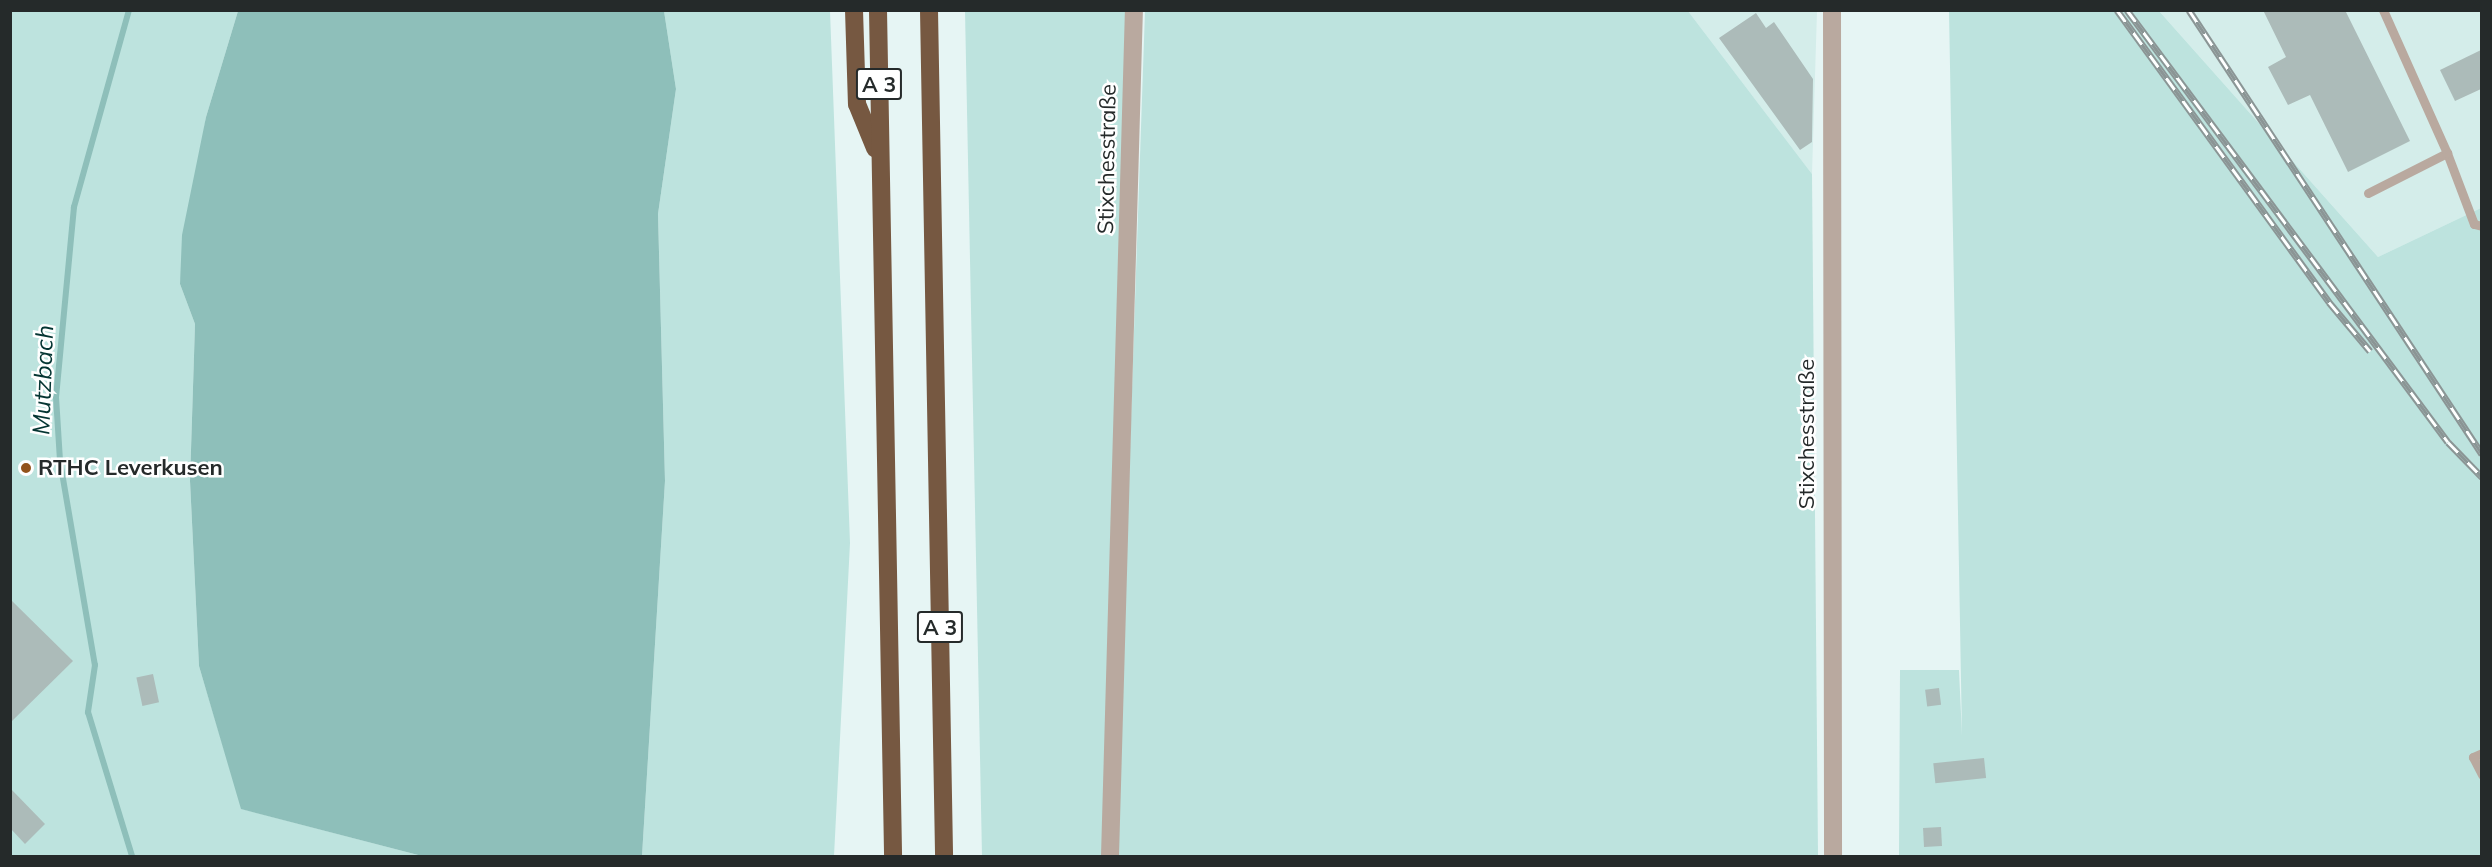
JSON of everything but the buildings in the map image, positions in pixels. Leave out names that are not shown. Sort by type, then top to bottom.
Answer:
[{"type":"highway","points":[[854,10],[857,104],[879,158]]},
{"type":"highway","name":"A 3","points":[[878,10],[893,856]]},
{"type":"highway","name":"A 3","points":[[929,10],[944,856]]},
{"type":"street","name":"Stixchesstraße","points":[[1110,856],[1134,10]]},
{"type":"street","name":"Stixchesstraße","points":[[1832,10],[1833,856]]},
{"type":"lane","points":[[2383,10],[2447,153],[2474,224],[2481,226]]},
{"type":"lane","points":[[2368,194],[2447,153]]},
{"type":"lane","points":[[2481,753],[2473,757],[2481,775]]},
{"type":"shaded area","points":[[10,11],[238,11],[206,117],[180,284],[195,324],[190,481],[199,666],[242,809],[422,856],[11,856]]},
{"type":"shaded area","points":[[664,11],[830,11],[850,543],[834,856],[642,856],[665,481],[658,214],[676,89]]},
{"type":"shaded area","points":[[965,11],[1130,11],[1103,856],[982,856]]},
{"type":"shaded area","points":[[1145,11],[1688,11],[1812,174],[1818,856],[1116,856]]},
{"type":"shaded area","points":[[1688,11],[1817,11],[1812,174]]},
{"type":"shaded area","points":[[1949,11],[2159,11],[2378,257],[2481,208],[2481,856],[1899,856],[1900,670],[1959,670],[1962,736]]},
{"type":"shaded area","points":[[2159,11],[2481,11],[2481,208],[2378,257]]},
{"type":"water","points":[[238,11],[664,11],[676,89],[658,214],[665,481],[642,856],[422,856],[241,809],[199,666],[190,481],[195,324],[180,284],[182,235],[206,117]]},
{"type":"waterway","name":"Mutzbach","points":[[129,10],[74,207],[56,397],[60,461],[95,665],[88,712],[132,856]]},
{"type":"railway","points":[[2117,10],[2329,302],[2370,351]]},
{"type":"railway","points":[[2127,10],[2448,442],[2482,477]]},
{"type":"railway","points":[[2189,10],[2482,454]]},
{"type":"place","name":"RTHC Leverkusen","points":[[26,468]]}]
